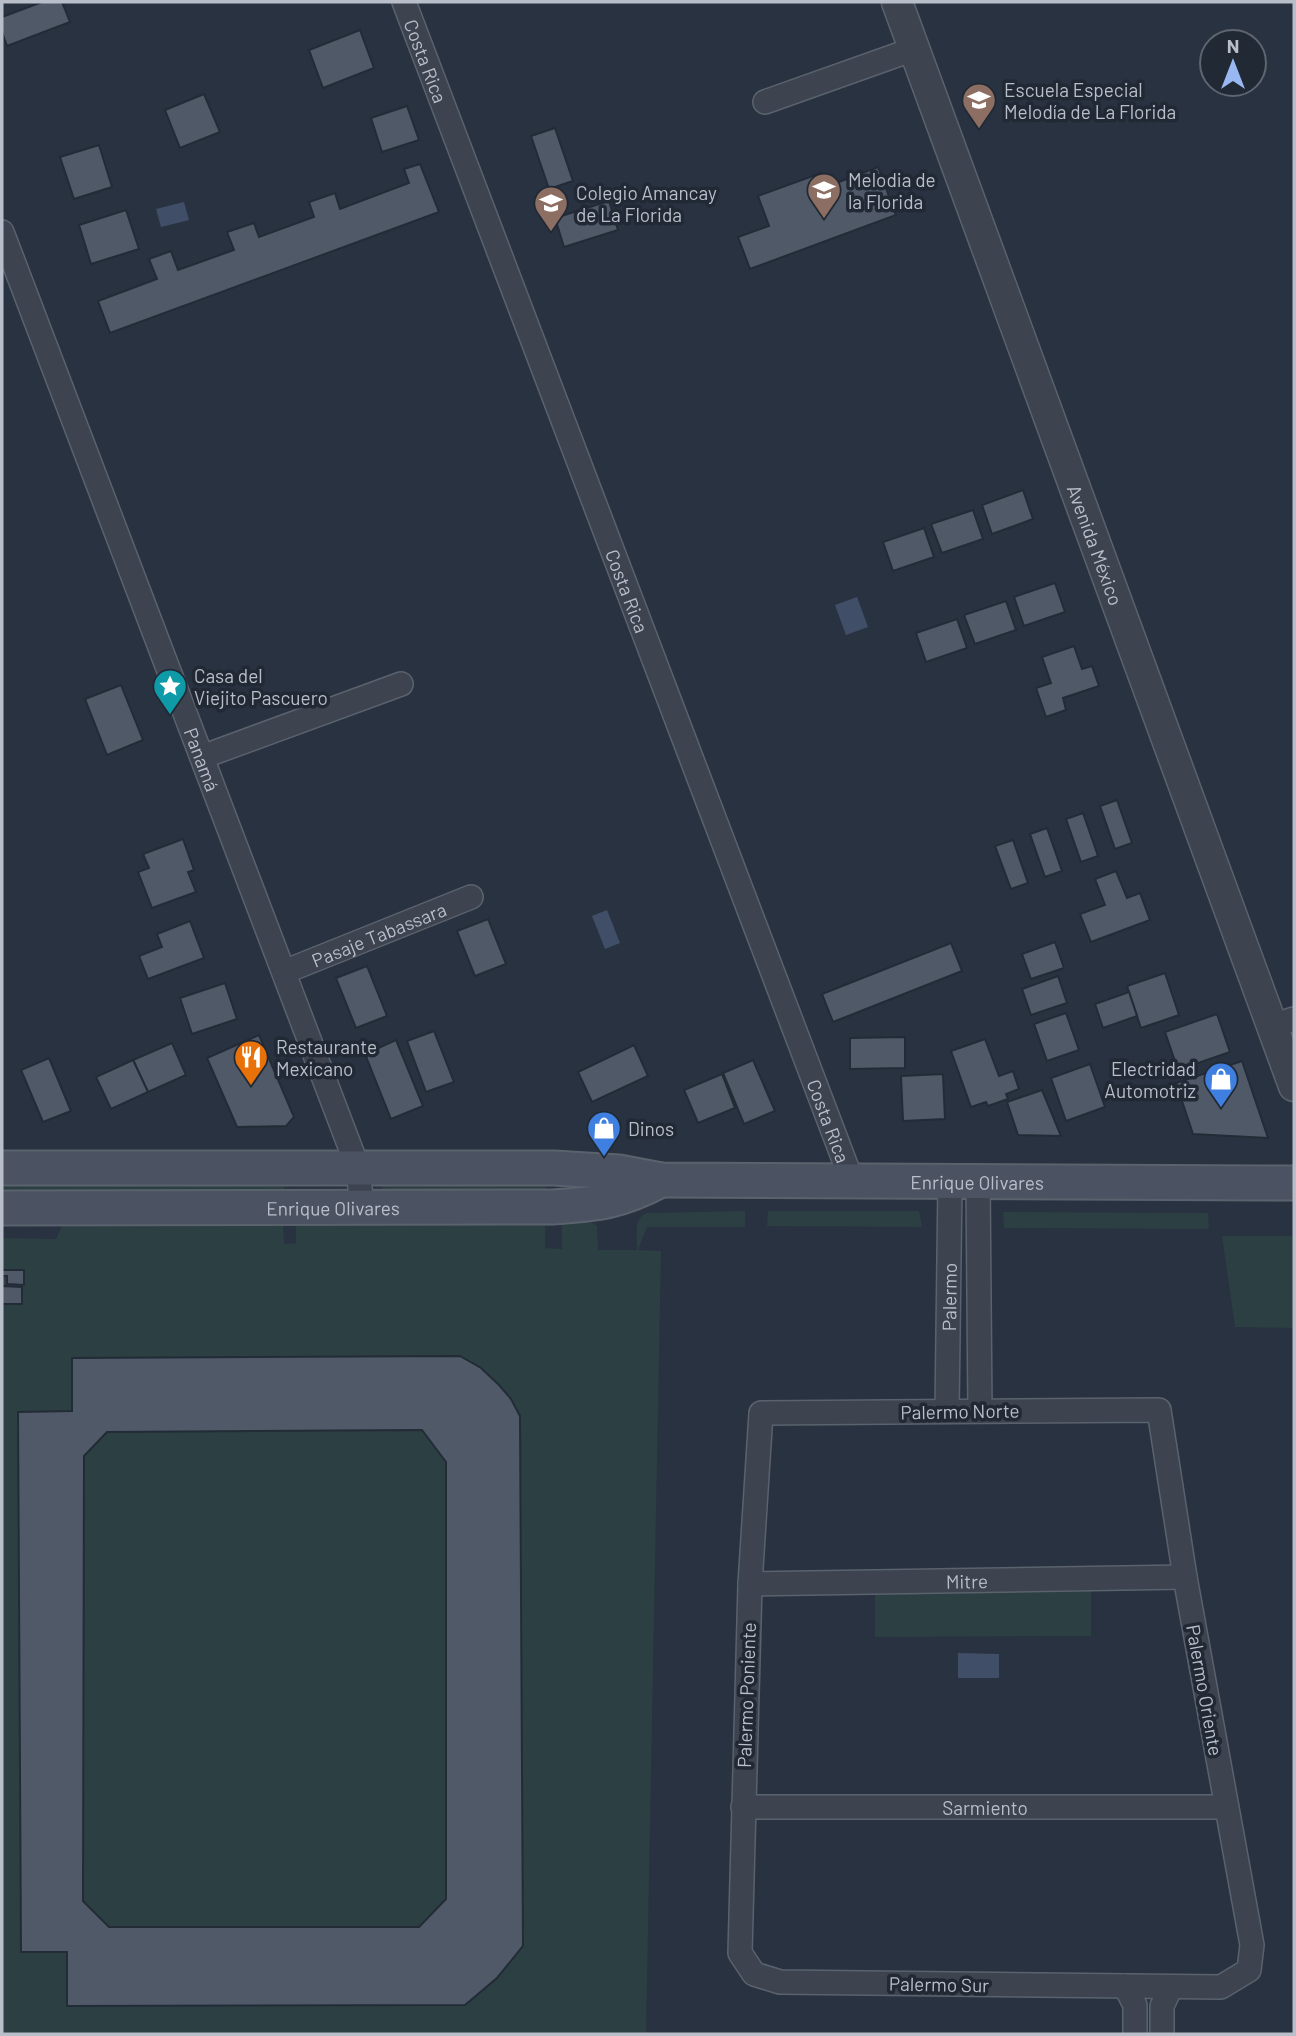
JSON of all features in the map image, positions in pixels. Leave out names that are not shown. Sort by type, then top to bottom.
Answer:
[{"type":"main road","name":"Enrique Olivares","points":[[2,1168],[554,1168],[619,1172],[661,1180],[1294,1183]]},
{"type":"main road","name":"Enrique Olivares","points":[[2,1208],[552,1207],[602,1203],[639,1192],[661,1180]]},
{"type":"street","name":"Costa Rica","points":[[404,2],[852,1181]]},
{"type":"street","name":"Avenida México","points":[[897,2],[1283,1023],[1294,1086]]},
{"type":"street","points":[[765,102],[914,49]]},
{"type":"street","name":"Panamá","points":[[2,232],[358,1168],[362,1208]]},
{"type":"street","points":[[202,757],[401,684]]},
{"type":"street","name":"Pasaje Tabassara","points":[[284,972],[471,897]]},
{"type":"street","name":"Palermo","points":[[964,1182],[980,1411]]},
{"type":"street","name":"Palermo","points":[[947,1412],[964,1182]]},
{"type":"street","name":"Palermo Norte","points":[[761,1413],[1159,1410]]},
{"type":"street","name":"Palermo Oriente","points":[[1159,1410],[1185,1577],[1252,1945],[1249,1970]]},
{"type":"street","name":"Palermo Poniente","points":[[754,1974],[740,1953],[750,1584],[761,1413]]},
{"type":"street","name":"Mitre","points":[[750,1584],[1185,1577]]},
{"type":"street","name":"Sarmiento","points":[[743,1807],[1226,1807]]},
{"type":"street","name":"Palermo Sur","points":[[754,1974],[780,1982],[1221,1987],[1249,1970]]},
{"type":"street","points":[[1125,1986],[1135,2005],[1135,2034]]},
{"type":"street","points":[[1162,2034],[1162,2007],[1171,1987]]},
{"type":"shaded area","points":[[2,1181],[284,1182],[284,1196],[2,1196]]},
{"type":"shaded area","points":[[545,1183],[545,1194],[384,1191],[382,1187],[384,1184]]},
{"type":"shaded area","points":[[745,1211],[745,1227],[647,1227],[638,1250],[661,1251],[646,2034],[2,2034],[2,1238],[56,1239],[63,1223],[283,1223],[284,1244],[296,1243],[296,1224],[545,1225],[545,1248],[562,1249],[562,1223],[590,1222],[597,1226],[598,1250],[637,1250],[639,1219],[647,1213]]},
{"type":"shaded area","points":[[768,1211],[919,1211],[922,1227],[767,1226]]},
{"type":"shaded area","points":[[1003,1212],[1208,1213],[1209,1229],[1004,1228]]},
{"type":"shaded area","points":[[1222,1236],[1294,1236],[1294,1328],[1235,1327]]},
{"type":"shaded area","points":[[1091,1591],[1091,1636],[875,1637],[875,1592]]},
{"type":"water","points":[[184,202],[189,220],[161,227],[156,209]]},
{"type":"water","points":[[857,597],[868,627],[846,635],[835,605]]},
{"type":"water","points":[[607,910],[620,943],[605,949],[592,916]]},
{"type":"water","points":[[958,1653],[999,1654],[999,1678],[958,1678]]},
{"type":"building","points":[[42,2],[62,2],[70,22],[7,46],[2,32],[2,17]]},
{"type":"building","points":[[360,30],[374,68],[323,88],[309,50]]},
{"type":"building","points":[[204,94],[220,132],[180,148],[165,110]]},
{"type":"building","points":[[407,106],[419,140],[382,152],[371,118]]},
{"type":"building","points":[[555,128],[573,181],[549,189],[531,136]]},
{"type":"building","points":[[99,145],[112,187],[74,199],[60,157]]},
{"type":"building","points":[[420,164],[439,212],[110,333],[98,301],[157,279],[149,259],[171,251],[178,270],[234,250],[227,232],[254,223],[259,237],[314,217],[309,202],[335,193],[340,209],[409,183],[404,169]]},
{"type":"building","name":"Melodia de la Florida","points":[[878,167],[896,215],[750,269],[738,237],[769,226],[758,196],[821,173],[826,187]]},
{"type":"building","points":[[609,201],[618,230],[564,247],[555,218]]},
{"type":"building","points":[[126,210],[139,249],[91,264],[79,225]]},
{"type":"building","points":[[1023,490],[1033,519],[992,534],[982,505]]},
{"type":"building","points":[[973,510],[983,539],[942,553],[931,524]]},
{"type":"building","points":[[924,528],[934,557],[893,571],[883,542]]},
{"type":"building","points":[[1055,583],[1065,612],[1024,626],[1014,597]]},
{"type":"building","points":[[1006,601],[1016,630],[975,644],[964,615]]},
{"type":"building","points":[[957,619],[967,648],[926,662],[916,633]]},
{"type":"building","points":[[1074,646],[1082,669],[1092,666],[1099,686],[1063,698],[1066,710],[1046,717],[1036,688],[1051,683],[1042,657]]},
{"type":"building","points":[[121,685],[143,740],[107,755],[85,699]]},
{"type":"building","points":[[1117,800],[1132,843],[1115,849],[1100,806]]},
{"type":"building","points":[[1083,813],[1098,856],[1081,862],[1066,819]]},
{"type":"building","points":[[1047,828],[1062,871],[1045,877],[1030,834]]},
{"type":"building","points":[[183,839],[194,870],[188,872],[196,892],[152,908],[138,872],[149,868],[143,854]]},
{"type":"building","points":[[1013,840],[1028,883],[1011,889],[995,846]]},
{"type":"building","points":[[1116,871],[1127,898],[1140,893],[1150,920],[1091,942],[1080,914],[1105,905],[1095,879]]},
{"type":"building","points":[[488,919],[506,964],[475,976],[457,931]]},
{"type":"building","points":[[190,921],[204,958],[148,979],[139,956],[162,947],[157,934]]},
{"type":"building","points":[[1055,942],[1064,968],[1031,979],[1022,954]]},
{"type":"building","points":[[951,943],[962,971],[833,1022],[822,994]]},
{"type":"building","points":[[367,966],[387,1016],[356,1028],[336,978]]},
{"type":"building","points":[[1165,973],[1179,1015],[1141,1028],[1127,986]]},
{"type":"building","points":[[1058,976],[1067,1003],[1031,1015],[1022,989]]},
{"type":"building","points":[[225,983],[237,1019],[192,1034],[180,998]]},
{"type":"building","points":[[1129,992],[1137,1016],[1103,1028],[1095,1004]]},
{"type":"building","points":[[1066,1013],[1079,1050],[1047,1061],[1034,1024]]},
{"type":"building","points":[[1217,1014],[1230,1052],[1178,1070],[1165,1032]]},
{"type":"building","points":[[434,1031],[454,1082],[426,1092],[407,1041]]},
{"type":"building","name":"Restaurante Mexicano","points":[[259,1035],[294,1117],[286,1126],[237,1127],[207,1058]]},
{"type":"building","points":[[905,1037],[905,1068],[850,1069],[850,1038]]},
{"type":"building","points":[[985,1039],[999,1076],[1013,1071],[1019,1089],[1006,1094],[1008,1099],[988,1106],[986,1102],[971,1107],[951,1051]]},
{"type":"building","points":[[396,1040],[423,1106],[391,1119],[365,1054]]},
{"type":"building","points":[[172,1043],[186,1075],[148,1092],[133,1060]]},
{"type":"building","points":[[634,1045],[648,1076],[592,1102],[578,1072]]},
{"type":"building","points":[[49,1058],[71,1111],[43,1122],[21,1070]]},
{"type":"building","points":[[133,1060],[148,1092],[111,1109],[96,1077]]},
{"type":"building","points":[[753,1060],[775,1111],[744,1124],[723,1073]]},
{"type":"building","name":"Electridad Automotriz","points":[[1242,1061],[1268,1138],[1193,1134],[1176,1083]]},
{"type":"building","points":[[1090,1064],[1105,1107],[1066,1121],[1051,1078]]},
{"type":"building","points":[[722,1074],[735,1108],[698,1123],[684,1090]]},
{"type":"building","points":[[943,1074],[945,1119],[903,1121],[901,1076]]},
{"type":"building","points":[[1042,1090],[1061,1136],[1018,1135],[1007,1102]]},
{"type":"building","points":[[2,1270],[24,1270],[24,1285],[7,1284],[7,1276],[2,1276]]},
{"type":"building","points":[[2,1286],[22,1287],[22,1304],[2,1304]]},
{"type":"building","points":[[460,1356],[481,1368],[511,1399],[520,1416],[523,1946],[497,1978],[465,2005],[67,2006],[67,1952],[21,1952],[18,1412],[72,1411],[72,1358]],"holes":[[[422,1430],[446,1462],[446,1899],[419,1927],[109,1927],[83,1901],[84,1456],[107,1432]]]},
{"type":"place","name":"Escuela Especial Melodía de La Florida","points":[[979,130]]},
{"type":"place","name":"Melodia de la Florida","points":[[824,220]]},
{"type":"place","name":"Colegio Amancay de La Florida","points":[[551,233]]},
{"type":"place","name":"Casa del Viejito Pascuero","points":[[170,716]]},
{"type":"place","name":"Restaurante Mexicano","points":[[251,1087]]},
{"type":"place","name":"Electridad Automotriz","points":[[1221,1109]]},
{"type":"place","name":"Dinos","points":[[604,1158]]}]
